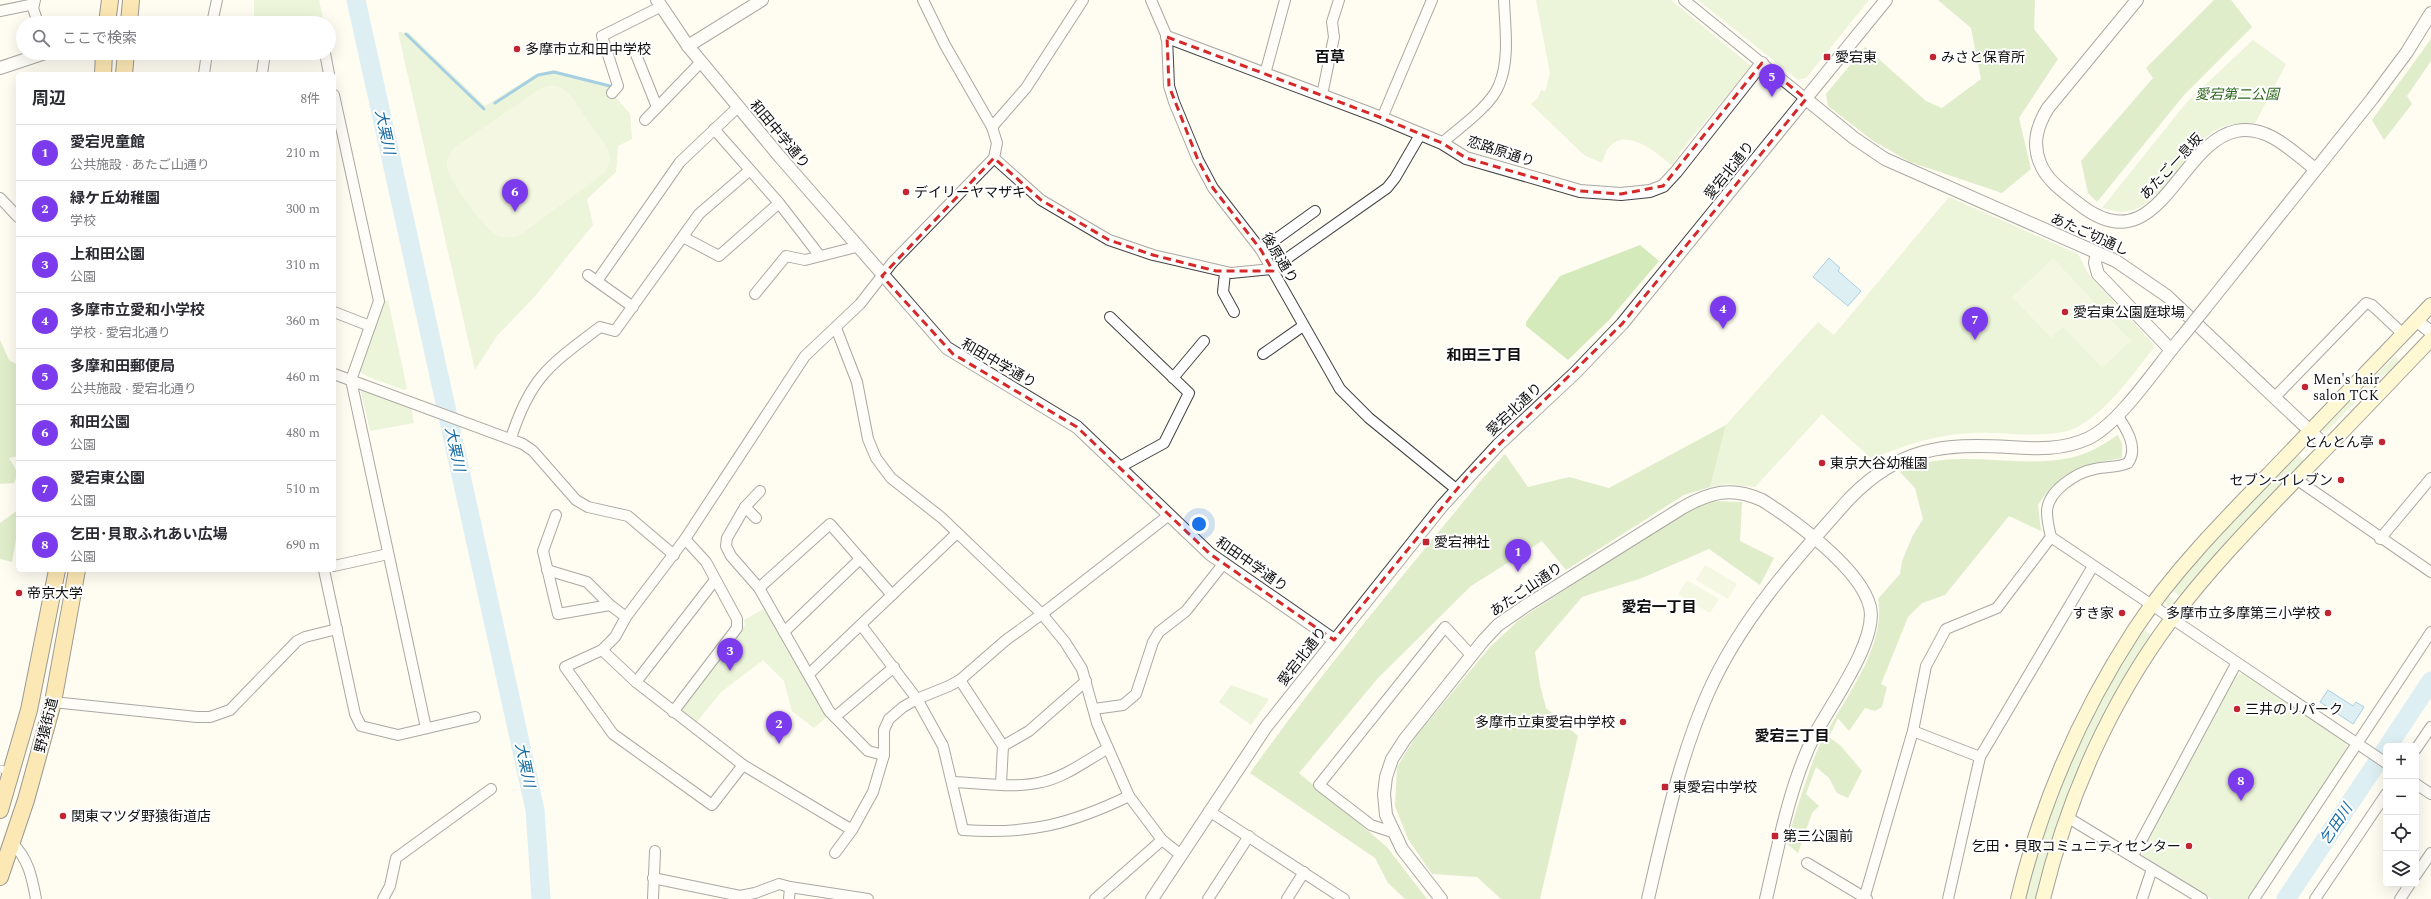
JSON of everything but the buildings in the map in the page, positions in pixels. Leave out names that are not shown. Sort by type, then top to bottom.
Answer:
[{"type":"main road","points":[[108,16],[110,0]]},
{"type":"main road","points":[[130,16],[131,0]]},
{"type":"main road","points":[[103,72],[104,60]]},
{"type":"main road","points":[[124,72],[125,60]]},
{"type":"main road","points":[[2018,899],[2027,862],[2044,810],[2077,731],[2110,670],[2151,606],[2191,557],[2431,305]]},
{"type":"main road","points":[[2043,899],[2067,817],[2106,726],[2131,681],[2171,620],[2218,563],[2296,479],[2431,339]]},
{"type":"main road","name":"野猿街道","points":[[0,810],[29,710],[57,572]]},
{"type":"main road","name":"野猿街道","points":[[0,877],[12,843],[53,702],[77,572]]},
{"type":"street","points":[[214,16],[217,0]]},
{"type":"street","points":[[688,46],[762,0]]},
{"type":"street","points":[[743,765],[712,805],[613,734],[565,667],[602,650],[615,637],[626,617],[685,539],[805,356],[860,304],[882,276],[994,158],[997,143],[992,127],[923,0]]},
{"type":"street","points":[[992,127],[1026,88],[1082,0]]},
{"type":"street","name":"後原通り","points":[[1151,0],[1167,37],[1169,86],[1182,125],[1213,188],[1261,250],[1340,389],[1370,418],[1456,489]]},
{"type":"street","points":[[1265,74],[1285,0]]},
{"type":"street","points":[[1322,95],[1334,37],[1332,22],[1339,0]]},
{"type":"street","points":[[1382,118],[1432,0]]},
{"type":"street","points":[[1442,143],[1484,106],[1499,86],[1505,61],[1504,0]]},
{"type":"street","points":[[1684,0],[1806,99]]},
{"type":"street","name":"愛宕北通り","points":[[1152,899],[1209,811],[1266,728],[1334,640],[1456,489],[1498,445],[1604,344],[1886,0]]},
{"type":"street","name":"あたご一息坂","points":[[2137,0],[2048,108],[2040,122],[2036,140],[2037,154],[2042,168],[2053,183],[2082,206],[2102,217],[2123,220],[2138,217],[2159,204],[2202,152],[2218,138],[2228,133],[2244,130],[2258,131],[2276,140],[2315,170]]},
{"type":"street","points":[[0,11],[34,2],[37,16]]},
{"type":"street","points":[[612,93],[618,86],[602,36],[659,3]]},
{"type":"street","name":"和田中学通り","points":[[659,3],[688,46],[738,107],[856,247],[938,340],[953,354],[1063,417],[1120,467],[1192,538],[1224,564],[1334,640]]},
{"type":"street","points":[[1648,899],[1679,775],[1690,738],[1708,692],[1743,631],[1769,593],[1814,539],[1863,484],[1878,472],[1908,456],[1951,446],[2036,449],[2057,447],[2090,438],[2117,415],[2181,338],[2372,99],[2407,52],[2431,13]]},
{"type":"street","name":"恋路原通り","points":[[1167,37],[1382,118],[1442,143],[1466,158],[1580,191],[1621,194],[1650,191],[1663,186],[1676,172],[1762,63]]},
{"type":"street","points":[[635,52],[657,107]]},
{"type":"street","points":[[0,68],[24,60]]},
{"type":"street","points":[[204,72],[206,60]]},
{"type":"street","points":[[262,72],[263,60]]},
{"type":"street","points":[[327,60],[330,72]]},
{"type":"street","points":[[645,120],[701,62]]},
{"type":"street","name":"あたご切通し","points":[[1806,99],[1854,138],[1885,159],[2116,261],[2143,277],[2167,296],[2327,447]]},
{"type":"street","points":[[336,104],[379,302],[351,380],[426,728]]},
{"type":"street","points":[[597,281],[680,162],[738,107]]},
{"type":"street","points":[[714,129],[779,203],[820,256]]},
{"type":"street","points":[[994,158],[1041,200],[1109,240],[1153,256],[1225,272],[1272,269],[1386,188],[1395,178],[1420,135]]},
{"type":"street","points":[[511,438],[523,402],[543,373],[600,327],[615,331],[698,214],[750,170]]},
{"type":"street","points":[[0,198],[16,215]]},
{"type":"street","points":[[683,237],[719,256],[779,203]]},
{"type":"street","points":[[1261,250],[1315,211]]},
{"type":"street","points":[[755,294],[786,256],[805,260],[856,247]]},
{"type":"street","points":[[2097,253],[2095,263],[2098,274],[2171,350]]},
{"type":"street","points":[[1225,272],[1223,292],[1234,312]]},
{"type":"street","points":[[588,275],[633,307]]},
{"type":"street","points":[[2274,398],[2366,303],[2372,305],[2403,334]]},
{"type":"street","points":[[336,313],[370,326]]},
{"type":"street","points":[[1110,317],[1189,393],[1164,443],[1120,467]]},
{"type":"street","points":[[2416,320],[2431,332]]},
{"type":"street","points":[[1263,354],[1303,326]]},
{"type":"street","points":[[836,328],[857,382],[868,439],[876,458],[892,478],[942,518],[1042,614],[1065,642],[1082,669],[1094,710],[1108,749],[1129,796],[1162,840],[1181,855]]},
{"type":"street","points":[[1173,378],[1204,341]]},
{"type":"street","points":[[336,375],[511,438],[533,451],[576,500],[588,508],[628,516],[674,555]]},
{"type":"street","points":[[1807,863],[1865,898],[1913,731],[1926,666],[1946,629],[1997,608],[2051,537],[2047,511],[2052,498],[2060,488],[2072,478],[2088,470],[2120,467],[2131,459],[2133,448],[2124,425],[2117,415]]},
{"type":"street","points":[[2380,539],[2431,478]]},
{"type":"street","points":[[2296,479],[2380,539],[2431,572]]},
{"type":"street","points":[[760,491],[746,507],[727,538],[726,546],[731,556],[759,588],[829,711],[868,751],[884,755]]},
{"type":"street","name":"あたご山通り","points":[[1441,899],[1402,849],[1392,832],[1386,815],[1384,794],[1386,777],[1392,759],[1405,739],[1471,655],[1498,625],[1513,613],[1704,496],[1732,492],[1752,495],[1777,510],[1814,539],[1852,574],[1865,592],[1870,609],[1870,628],[1864,648],[1813,738],[1792,795],[1766,899]]},
{"type":"street","points":[[746,507],[756,518]]},
{"type":"street","points":[[556,515],[542,551],[558,614],[610,605]]},
{"type":"street","points":[[835,853],[852,830],[873,792],[884,755],[884,730],[889,719],[903,707],[917,699],[960,680],[1006,640],[1042,614],[1169,515]]},
{"type":"street","points":[[759,588],[830,524],[892,595]]},
{"type":"street","points":[[809,674],[957,533]]},
{"type":"street","points":[[2051,537],[2236,664],[2383,761]]},
{"type":"street","points":[[673,712],[737,628],[737,619],[706,562],[685,539]]},
{"type":"street","points":[[336,566],[388,554]]},
{"type":"street","points":[[784,632],[860,559]]},
{"type":"street","points":[[1094,710],[1123,705],[1136,694],[1153,642],[1159,632],[1186,611],[1224,564]]},
{"type":"street","points":[[1948,899],[1980,757],[2093,566]]},
{"type":"street","points":[[547,570],[587,582],[610,605],[626,617]]},
{"type":"street","points":[[324,572],[355,714],[361,726],[398,735],[475,717]]},
{"type":"street","points":[[636,682],[715,580]]},
{"type":"street","points":[[861,625],[917,699],[943,746],[953,782],[963,830],[983,832],[1046,828],[1081,818],[1129,796]]},
{"type":"street","points":[[1392,832],[1371,826],[1319,786],[1445,627],[1471,655]]},
{"type":"street","points":[[53,702],[197,717],[220,714],[238,703],[297,641],[305,637],[337,629]]},
{"type":"street","points":[[2254,899],[2431,632]]},
{"type":"street","points":[[602,650],[636,682],[743,765],[852,830]]},
{"type":"street","points":[[2133,856],[2236,664]]},
{"type":"street","points":[[835,717],[894,667]]},
{"type":"street","points":[[960,680],[1003,746],[1001,784]]},
{"type":"street","points":[[1003,746],[1030,732],[1086,681]]},
{"type":"street","points":[[2419,745],[2431,727]]},
{"type":"street","points":[[1913,731],[1980,757]]},
{"type":"street","points":[[953,782],[1001,784],[1042,782],[1057,777],[1108,749]]},
{"type":"street","points":[[2419,786],[2431,794]]},
{"type":"street","points":[[383,899],[390,886],[396,858],[491,789]]},
{"type":"street","points":[[2315,899],[2383,798]]},
{"type":"street","points":[[1209,811],[1344,899]]},
{"type":"street","points":[[2067,817],[2202,899]]},
{"type":"street","points":[[1208,899],[1248,836]]},
{"type":"street","points":[[1095,899],[1162,840]]},
{"type":"street","points":[[12,843],[20,851],[26,861],[36,899]]},
{"type":"street","points":[[653,899],[655,851]]},
{"type":"street","points":[[2419,871],[2431,853]]},
{"type":"street","points":[[2142,899],[2152,869]]},
{"type":"street","points":[[1287,899],[1304,872]]},
{"type":"street","points":[[653,878],[740,896],[755,893],[779,884],[790,888],[868,899]]},
{"type":"street","points":[[2400,899],[2408,887]]},
{"type":"street","points":[[789,899],[790,888]]},
{"type":"highlighted area","points":[[1167,37],[1382,118],[1442,143],[1466,158],[1580,191],[1621,194],[1663,186],[1762,63],[1806,99],[1622,324],[1471,472],[1334,640],[1210,554],[1077,427],[953,354],[882,276],[994,158],[1041,200],[1109,240],[1153,255],[1216,271],[1273,271],[1261,250],[1213,188],[1198,160],[1169,86]]},
{"type":"green space","points":[[254,0],[319,0],[322,16],[254,16]]},
{"type":"green space","points":[[1536,0],[1671,0],[1751,66],[1680,152],[1672,166],[1652,149],[1643,144],[1625,139],[1617,141],[1610,146],[1602,163],[1584,155],[1531,104],[1538,98],[1541,90],[1545,92],[1550,73]]},
{"type":"green space","points":[[1698,0],[1869,0],[1806,78],[1798,80]]},
{"type":"green space","points":[[1938,0],[2035,0],[2034,29],[2058,59],[2019,118],[2031,169],[2002,193],[1910,162],[1872,140],[1828,106],[1826,94],[1865,47],[1926,101],[1942,108],[1981,79],[1971,28]]},
{"type":"green space","points":[[2214,0],[2231,0],[2252,27],[2184,95],[2097,202],[2088,193],[2081,161],[2153,78],[2146,68]]},
{"type":"green space","points":[[398,32],[409,33],[485,106],[535,75],[553,70],[611,85],[612,93],[630,114],[632,139],[618,146],[616,172],[587,199],[593,225],[535,296],[497,336],[475,370]]},
{"type":"green space","points":[[2431,39],[2431,61],[2407,96],[2412,104],[2384,140],[2372,120]]},
{"type":"green space","name":"愛宕第二公園","points":[[2253,40],[2286,64],[2255,123],[2240,123],[2216,130],[2204,139],[2160,191],[2148,202],[2135,209],[2120,212],[2102,208],[2187,102]]},
{"type":"green space","points":[[551,85],[560,87],[569,93],[608,149],[610,160],[606,172],[519,236],[508,238],[498,236],[485,225],[460,193],[449,173],[447,167],[448,159],[455,147],[541,88]]},
{"type":"green space","points":[[1949,197],[2078,254],[2089,275],[2153,344],[2153,349],[2128,380],[2101,410],[2079,426],[2068,431],[2042,434],[1958,434],[1920,441],[1872,459],[1822,414],[1755,487],[1727,484],[1710,487],[1726,425],[1818,322],[1834,335]]},
{"type":"green space","points":[[1640,245],[1659,261],[1609,320],[1568,360],[1526,326],[1526,322],[1560,276]]},
{"type":"green space","name":"愛宕東公園庭球場","points":[[2053,258],[2131,341],[2102,368],[2063,327],[2051,338],[2012,297]]},
{"type":"green space","points":[[388,300],[407,389],[404,390],[369,377],[358,371],[385,301]]},
{"type":"green space","points":[[0,340],[9,360],[16,364],[16,456],[9,458],[16,470],[16,479],[14,483],[0,484]]},
{"type":"green space","points":[[2395,356],[2400,362],[2373,384],[2328,430],[2324,432],[2322,430]]},
{"type":"green space","points":[[364,389],[411,405],[414,423],[370,431],[361,392]]},
{"type":"green space","points":[[1726,425],[1710,487],[1684,495],[1566,570],[1542,541],[1471,586],[1378,678],[1299,773],[1387,847],[1427,899],[1405,899],[1388,883],[1375,858],[1250,773],[1277,735],[1363,624],[1482,479],[1505,454],[1528,487],[1569,477],[1609,488]]},
{"type":"green space","points":[[2118,435],[2122,444],[2122,458],[2084,466],[2064,476],[2055,483],[2038,505],[2041,531],[2009,516],[1945,595],[1922,603],[1908,617],[1881,684],[1887,687],[1882,707],[1875,711],[1865,708],[1849,731],[1838,718],[1829,737],[1841,746],[1862,771],[1848,798],[1837,793],[1829,778],[1816,767],[1806,794],[1819,806],[1812,813],[1798,853],[1786,843],[1817,751],[1859,677],[1868,658],[1875,638],[1879,619],[1878,599],[1900,574],[1902,561],[1913,535],[1923,519],[1915,488],[1900,472],[1921,464],[1942,460],[2052,461],[2074,457],[2091,451]]},
{"type":"green space","points":[[2297,453],[2306,463],[2182,598],[2172,590],[2196,560]]},
{"type":"green space","points":[[1712,501],[1742,502],[1740,541],[1774,558],[1760,585],[1709,549],[1642,578],[1582,597],[1535,652],[1540,685],[1546,708],[1578,736],[1540,899],[1501,899],[1477,877],[1432,874],[1408,839],[1395,806],[1397,767],[1416,736],[1490,647],[1520,619],[1687,510]]},
{"type":"green space","points":[[16,511],[16,539],[12,562],[0,559],[0,523]]},
{"type":"green space","points":[[1705,565],[1737,584],[1728,599],[1696,580]]},
{"type":"green space","points":[[1687,580],[1719,599],[1710,613],[1678,594]]},
{"type":"green space","points":[[2168,596],[2178,604],[2174,608],[2166,606],[2165,601]]},
{"type":"green space","points":[[765,608],[828,716],[814,728],[792,711],[784,681],[763,660],[721,692],[696,723],[682,713],[682,707],[745,625],[744,620]]},
{"type":"green space","points":[[2143,629],[2153,636],[2127,677],[2037,899],[2024,899],[2045,827],[2072,759],[2105,693]]},
{"type":"green space","points":[[2243,673],[2345,741],[2349,753],[2251,899],[2212,899],[2144,858],[2141,850],[2233,676]]},
{"type":"green space","points":[[1231,685],[1269,699],[1251,725],[1219,702]]},
{"type":"water","points":[[1829,258],[1840,268],[1838,271],[1861,291],[1848,306],[1813,277]]},
{"type":"water","points":[[2328,690],[2353,706],[2356,702],[2364,707],[2353,724],[2320,702]]},
{"type":"waterway","name":"大栗川","points":[[356,0],[535,810],[541,899]]},
{"type":"waterway","points":[[406,34],[484,109]]},
{"type":"waterway","points":[[495,103],[538,75],[554,72],[610,86]]},
{"type":"waterway","name":"乞田川","points":[[2390,743],[2431,681]]},
{"type":"waterway","name":"乞田川","points":[[2286,899],[2383,754]]},
{"type":"place","name":"多摩市立和田中学校","points":[[517,49]]},
{"type":"place","name":"愛宕東","points":[[1827,57]]},
{"type":"place","name":"みさと保育所","points":[[1933,57]]},
{"type":"place","name":"多摩和田郵便局","points":[[1772,97]]},
{"type":"place","name":"デイリーヤマザキ","points":[[906,192]]},
{"type":"place","name":"和田公園","points":[[515,212]]},
{"type":"place","name":"愛宕東公園庭球場","points":[[2065,312]]},
{"type":"place","name":"多摩市立愛和小学校","points":[[1723,329]]},
{"type":"place","name":"愛宕東公園","points":[[1975,340]]},
{"type":"place","name":"Men's hair salon TCK","points":[[2305,387]]},
{"type":"place","name":"とんとん亭","points":[[2382,442]]},
{"type":"place","name":"東京大谷幼稚園","points":[[1822,463]]},
{"type":"place","name":"セブン-イレブン","points":[[2341,480]]},
{"type":"place","name":"愛宕神社","points":[[1426,542]]},
{"type":"place","name":"愛宕児童館","points":[[1518,572]]},
{"type":"place","name":"帝京大学","points":[[19,593]]},
{"type":"place","name":"すき家","points":[[2122,613]]},
{"type":"place","name":"多摩市立多摩第三小学校","points":[[2328,613]]},
{"type":"place","name":"上和田公園","points":[[730,671]]},
{"type":"place","name":"三井のリパーク","points":[[2237,709]]},
{"type":"place","name":"多摩市立東愛宕中学校","points":[[1623,722]]},
{"type":"place","name":"緑ケ丘幼稚園","points":[[779,744]]},
{"type":"place","name":"東愛宕中学校","points":[[1665,787]]},
{"type":"place","name":"乞田･貝取ふれあい広場","points":[[2241,801]]},
{"type":"place","name":"関東マツダ野猿街道店","points":[[63,816]]},
{"type":"place","name":"第三公園前","points":[[1775,836]]},
{"type":"place","name":"乞田・貝取コミュニティセンター","points":[[2189,846]]},
{"type":"district","name":"百草","points":[[1330,57]]},
{"type":"district","name":"和田三丁目","points":[[1484,355]]},
{"type":"district","name":"愛宕一丁目","points":[[1659,607]]},
{"type":"district","name":"愛宕三丁目","points":[[1792,736]]}]
